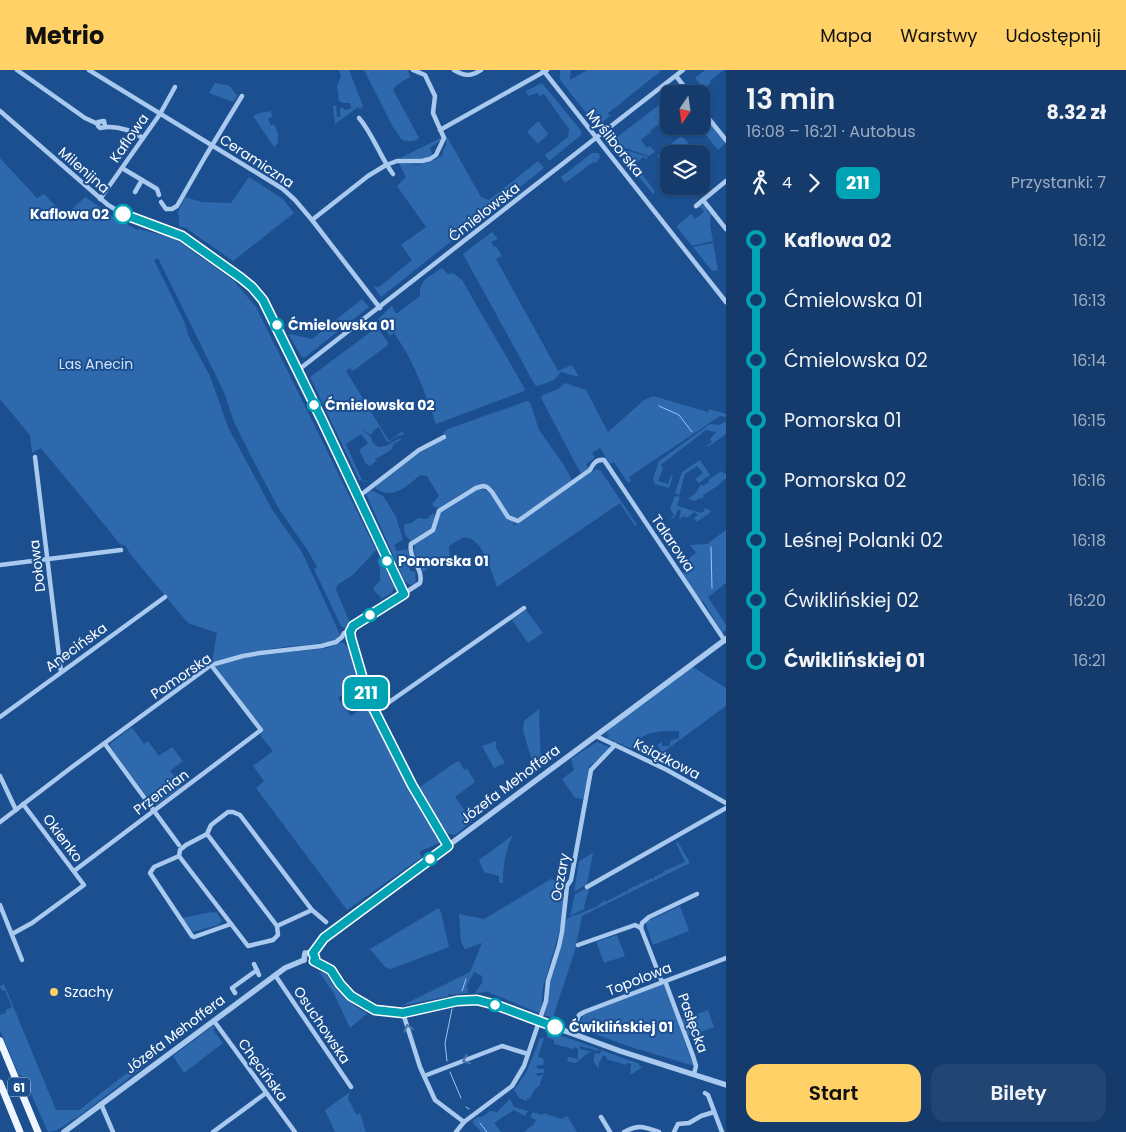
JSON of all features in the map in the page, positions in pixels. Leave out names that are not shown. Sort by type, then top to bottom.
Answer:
[{"type":"main road","name":"61","points":[[0,1041],[38,1132]]},
{"type":"main road","name":"61","points":[[0,1083],[20,1132]]},
{"type":"street","points":[[17,70],[85,118],[98,124],[104,121],[105,126],[130,130],[143,138]]},
{"type":"street","name":"Ceramiczna","points":[[89,70],[283,189],[312,220],[380,308]]},
{"type":"street","points":[[312,220],[368,176],[386,165],[395,162],[422,161],[436,155],[444,138],[433,113],[435,96],[424,75],[413,70]]},
{"type":"street","points":[[454,70],[468,76],[480,70]]},
{"type":"street","name":"Ćmielowska","points":[[298,371],[683,70]]},
{"type":"street","points":[[440,130],[544,71]]},
{"type":"street","name":"Myśliborska","points":[[544,71],[726,302]]},
{"type":"street","points":[[676,76],[683,85]]},
{"type":"street","name":"Kaflowa","points":[[100,199],[160,114],[175,87]]},
{"type":"street","points":[[161,202],[166,209],[172,209],[177,206],[242,96]]},
{"type":"street","name":"Milenijna","points":[[0,111],[100,199],[128,217],[182,236],[252,287],[268,307],[404,594]]},
{"type":"street","points":[[359,118],[393,174]]},
{"type":"street","points":[[710,120],[726,140]]},
{"type":"street","points":[[122,168],[145,180],[157,189],[159,195]]},
{"type":"street","points":[[135,192],[145,180]]},
{"type":"street","points":[[696,206],[726,181]]},
{"type":"street","points":[[703,200],[726,229]]},
{"type":"street","points":[[358,497],[419,450],[444,437]]},
{"type":"street","name":"Dołowa","points":[[35,457],[61,672]]},
{"type":"street","name":"Talarowa","points":[[420,583],[421,574],[410,552],[410,547],[413,542],[432,530],[439,511],[476,488],[483,486],[488,487],[508,517],[518,521],[590,470],[592,464],[602,460],[606,463],[725,640]]},
{"type":"street","points":[[0,565],[121,550]]},
{"type":"street","name":"Pomorska","points":[[0,822],[211,666],[260,653],[321,646],[336,642],[344,633],[350,632],[353,626],[420,583]]},
{"type":"street","name":"Anecińska","points":[[0,717],[165,597]]},
{"type":"street","points":[[375,712],[524,608]]},
{"type":"street","points":[[350,632],[362,683],[369,700],[412,785],[448,846]]},
{"type":"street","name":"Józefa Mehoffera","points":[[313,953],[324,938],[725,640]]},
{"type":"street","name":"Przemian","points":[[74,871],[155,812],[261,730],[211,666]]},
{"type":"street","name":"Książkowa","points":[[596,736],[667,770],[726,803]]},
{"type":"street","points":[[105,744],[179,845]]},
{"type":"street","name":"Oczary","points":[[456,1132],[464,1122],[512,1086],[524,1066],[546,1000],[548,981],[560,942],[567,886],[571,880],[580,837],[591,770],[615,745]]},
{"type":"street","points":[[0,776],[16,810]]},
{"type":"street","name":"Okienko","points":[[12,934],[32,923],[84,885],[23,804]]},
{"type":"street","points":[[587,887],[726,808]]},
{"type":"street","points":[[180,856],[182,848],[207,834],[211,824],[228,812],[240,815],[312,910],[326,922]]},
{"type":"street","points":[[180,856],[248,946],[272,940],[278,935],[277,926],[207,834]]},
{"type":"street","points":[[180,856],[154,867],[150,874],[192,936],[231,924]]},
{"type":"street","points":[[578,946],[635,925],[641,925],[649,917],[697,894]]},
{"type":"street","points":[[0,905],[22,960]]},
{"type":"street","points":[[277,926],[312,910]]},
{"type":"street","name":"Pasłęcka","points":[[641,925],[693,1056],[696,1066],[694,1074]]},
{"type":"street","points":[[314,961],[313,953],[305,953],[304,960],[310,963],[314,961],[331,970],[351,996],[363,1004],[383,1012],[403,1013],[457,1001],[477,1000],[496,1005],[620,1051],[726,1085]]},
{"type":"street","name":"Topolowa","points":[[572,1033],[578,1017],[582,1013],[726,958]]},
{"type":"street","name":"Józefa Mehoffera","points":[[64,1132],[275,975],[285,968],[304,960]]},
{"type":"street","points":[[235,993],[232,988],[258,973],[254,964]]},
{"type":"street","name":"Osuchowska","points":[[275,975],[351,1087]]},
{"type":"street","points":[[403,1013],[414,1052],[435,1100],[464,1122]]},
{"type":"street","name":"Chęcińska","points":[[214,1020],[295,1132]]},
{"type":"street","points":[[424,1076],[502,1046],[528,1054]]},
{"type":"street","points":[[213,1132],[266,1093]]},
{"type":"street","points":[[705,1093],[722,1132]]},
{"type":"street","points":[[101,1104],[113,1132]]},
{"type":"street","points":[[674,1132],[678,1124],[689,1123],[701,1116],[714,1112]]},
{"type":"street","points":[[601,1117],[610,1132]]},
{"type":"street","points":[[624,1132],[634,1126],[639,1126],[659,1132]]},
{"type":"green space","points":[[339,70],[349,70],[363,106],[360,109],[358,107],[335,124],[333,106],[336,106],[337,117],[340,117],[340,109],[342,107],[345,110],[351,109],[350,103],[339,101],[337,86],[341,77]]},
{"type":"green space","points":[[364,70],[408,70],[410,77],[397,85],[393,90],[419,138],[417,140],[402,140],[393,127]]},
{"type":"green space","points":[[560,70],[571,70],[570,80],[587,70],[662,70],[607,114],[611,115],[599,125],[595,124],[560,80]]},
{"type":"green space","points":[[705,70],[724,70],[708,85],[701,85],[695,78]]},
{"type":"green space","points":[[215,83],[230,86],[237,96],[233,102],[209,93]]},
{"type":"green space","points":[[542,83],[582,132],[580,136],[549,161],[545,155],[568,137],[569,129],[544,94],[540,96],[537,93],[528,96],[526,91]]},
{"type":"green space","points":[[660,105],[660,123],[641,140],[647,148],[650,146],[655,152],[649,156],[619,146],[617,137]]},
{"type":"green space","points":[[271,111],[272,117],[268,119],[271,126],[274,124],[278,134],[278,143],[274,147],[253,116]]},
{"type":"green space","points":[[537,122],[548,134],[538,144],[527,132]]},
{"type":"green space","points":[[710,123],[726,143],[718,150],[706,135],[710,135]]},
{"type":"green space","points":[[446,135],[481,197],[489,200],[538,161],[544,168],[381,297],[373,286],[379,287],[412,260],[401,245],[426,227],[397,186],[406,177],[399,163],[418,165],[442,156],[446,145]]},
{"type":"green space","points":[[680,137],[684,138],[690,145],[670,145]]},
{"type":"green space","points":[[441,138],[440,141],[430,148],[432,153],[430,157],[425,159],[400,158]]},
{"type":"green space","points":[[619,148],[648,157],[646,159],[643,157],[635,164],[655,192],[653,194],[620,154]]},
{"type":"green space","points":[[592,153],[598,153],[600,156],[597,163],[594,162],[589,165],[565,183],[561,177]]},
{"type":"green space","name":"Las Anecin","points":[[0,158],[37,198],[44,194],[65,216],[85,197],[137,230],[174,238],[234,281],[256,307],[376,550],[353,575],[337,585],[336,590],[350,623],[345,629],[341,626],[314,569],[317,567],[279,509],[253,460],[234,422],[224,392],[158,258],[154,260],[184,321],[189,337],[210,376],[228,427],[273,511],[302,552],[340,635],[337,639],[212,661],[217,633],[188,623],[130,554],[126,546],[120,544],[41,448],[32,453],[30,435],[0,399]]},
{"type":"green space","points":[[249,177],[283,199],[294,213],[233,261],[186,228],[179,226],[179,215],[177,214],[185,197],[202,202],[231,203]]},
{"type":"green space","points":[[702,204],[711,213],[710,225],[713,241],[692,246],[677,227],[691,214],[695,219],[704,212],[701,207],[697,206]]},
{"type":"green space","points":[[492,232],[498,239],[491,242],[502,256],[496,259],[558,371],[572,365],[579,377],[561,372],[554,380],[538,386],[535,385],[463,254]]},
{"type":"green space","points":[[713,243],[718,270],[712,271],[693,247]]},
{"type":"green space","points":[[442,268],[448,274],[453,273],[462,280],[525,389],[436,424],[413,366],[401,344],[394,333],[390,336],[378,319],[392,306],[396,314],[420,296],[420,288],[425,279]]},
{"type":"green space","points":[[362,299],[369,307],[304,358],[301,356],[290,334],[312,339]]},
{"type":"green space","points":[[377,327],[389,344],[353,371],[350,368],[346,371],[389,441],[402,431],[404,435],[397,436],[389,442],[387,442],[379,427],[371,435],[361,429],[371,437],[373,443],[378,447],[386,446],[400,438],[401,440],[393,444],[392,449],[375,459],[376,461],[370,466],[366,464],[359,450],[368,443],[361,434],[346,444],[362,480],[371,482],[369,482],[359,480],[310,377]]},
{"type":"green space","points":[[565,383],[586,390],[608,432],[643,401],[653,396],[708,412],[709,409],[726,414],[726,417],[720,416],[629,477],[631,481],[628,483],[614,462],[610,464],[600,448],[592,453],[595,458],[586,464],[589,468],[581,474],[541,398]]},
{"type":"green space","points":[[527,401],[530,402],[539,430],[564,465],[572,480],[518,519],[512,519],[488,485],[470,489],[440,508],[434,507],[432,504],[439,496],[427,476],[421,475],[400,491],[388,493],[375,488],[388,475],[407,461],[445,439],[443,433],[448,429]]},
{"type":"green space","points":[[726,421],[726,434],[708,447],[712,442],[710,439],[716,432],[706,430],[662,464],[663,468],[658,481],[668,484],[671,475],[673,476],[669,488],[655,484],[653,479],[659,461],[710,424],[719,425]]},
{"type":"green space","points":[[700,460],[710,475],[699,483],[695,479],[703,473],[697,466],[685,474],[679,495],[675,493],[682,472]]},
{"type":"green space","points":[[596,469],[601,471],[637,525],[635,526],[620,503],[497,587],[481,548],[470,538],[463,538],[449,546],[450,562],[440,568],[437,566],[429,567],[423,572],[414,551],[415,544],[433,532],[439,514],[477,490],[483,489],[492,496],[506,517],[517,522],[513,526]]},
{"type":"green space","points":[[722,471],[724,474],[726,473],[726,478],[719,485],[700,499],[695,501],[688,499],[696,493],[701,484],[703,486],[709,482],[708,480]]},
{"type":"green space","points":[[371,490],[383,496],[396,517],[403,540],[394,545],[397,551],[407,549],[410,557],[407,563],[411,572],[415,571],[416,582],[411,585],[405,582],[366,494]]},
{"type":"green space","points":[[675,496],[680,497],[677,506],[701,513],[705,510],[704,508],[711,512],[697,522],[694,518],[698,515],[695,512],[686,518],[684,516],[679,519],[681,511],[678,509],[674,518],[670,519],[674,515],[670,509]]},
{"type":"green space","points":[[433,513],[435,517],[431,528],[411,541],[405,534],[405,524],[411,523],[418,518],[427,519]]},
{"type":"green space","points":[[726,530],[726,583],[708,597],[726,625],[726,630],[722,633],[705,604],[682,573],[686,571],[681,564],[696,553],[690,545],[707,544]]},
{"type":"green space","points":[[380,557],[394,586],[392,593],[380,599],[381,597],[373,588],[380,581],[380,569],[377,560]]},
{"type":"green space","points":[[526,610],[543,633],[528,643],[512,620]]},
{"type":"green space","points":[[342,642],[348,647],[357,682],[338,698],[351,716],[366,706],[441,842],[419,852],[422,857],[347,910],[256,788],[264,781],[253,766],[273,751],[260,735],[264,731],[215,666],[253,656],[327,648]]},
{"type":"green space","points":[[693,667],[726,688],[726,706],[665,751],[661,751],[657,745],[662,742],[662,746],[670,746],[670,741],[679,738],[679,731],[646,735],[632,749],[607,738],[609,734],[605,736],[610,728]]},
{"type":"green space","points":[[539,709],[541,766],[535,770],[523,731],[524,721]]},
{"type":"green space","points":[[131,728],[144,744],[148,741],[159,756],[172,747],[183,761],[170,771],[182,786],[156,805],[152,803],[110,747],[111,743]]},
{"type":"green space","points":[[496,741],[496,748],[505,763],[494,768],[482,746]]},
{"type":"green space","points":[[597,742],[611,748],[589,767],[583,799],[575,798],[562,779],[574,770],[571,759]]},
{"type":"green space","points":[[456,762],[460,762],[464,770],[467,768],[475,782],[455,797],[472,821],[455,835],[446,833],[420,787]]},
{"type":"green space","points":[[513,835],[505,859],[503,883],[499,883],[499,876],[484,872],[479,860]]},
{"type":"green space","points":[[678,842],[690,863],[582,916],[575,950],[554,1014],[556,1019],[544,1015],[549,998],[548,983],[562,942],[565,922],[568,918],[596,907],[605,900],[606,902],[630,888],[638,886],[650,878],[653,879],[656,875],[657,877],[664,871],[685,862],[676,843]]},
{"type":"green space","points":[[593,853],[587,884],[574,892],[579,861]]},
{"type":"green space","points":[[551,879],[562,884],[564,905],[561,926],[543,987],[541,1014],[488,992],[475,993],[481,985],[482,976],[474,972],[467,986],[468,993],[448,994],[449,996],[401,1006],[470,972],[482,943],[465,949],[461,942],[459,914],[484,919]]},
{"type":"green space","points":[[587,888],[589,889],[584,909],[570,916],[575,894]]},
{"type":"green space","points":[[680,906],[689,931],[653,945],[645,922]]},
{"type":"green space","points":[[440,909],[449,947],[391,969],[385,967],[370,949]]},
{"type":"green space","points":[[211,912],[217,913],[222,921],[218,925],[193,932],[182,918]]},
{"type":"green space","points":[[617,935],[625,956],[604,963],[596,942]]},
{"type":"green space","points":[[319,972],[325,973],[343,996],[367,1013],[350,1028],[333,992]]},
{"type":"green space","points":[[4,984],[56,1110],[79,1110],[140,1063],[143,1065],[142,1068],[78,1117],[59,1129],[48,1132],[23,1076],[19,1075],[0,1030],[0,1015],[6,1013],[6,1010],[12,1007],[5,990],[2,991],[0,986]]},
{"type":"green space","points":[[664,984],[694,1066],[583,1030],[579,1024],[584,1014]]},
{"type":"green space","points":[[708,1010],[714,1027],[690,1036],[688,1035],[682,1020]]},
{"type":"green space","points":[[213,1026],[215,1028],[213,1030],[223,1043],[184,1073],[173,1056]]},
{"type":"green space","points":[[548,1032],[599,1049],[599,1051],[580,1046],[580,1049],[593,1052],[588,1053],[576,1063],[569,1062],[567,1060],[568,1057],[578,1059],[578,1049],[554,1044],[554,1040],[546,1037]]},
{"type":"green space","points":[[540,1038],[544,1038],[538,1057],[544,1059],[543,1065],[536,1067],[544,1069],[544,1073],[537,1073],[536,1075],[544,1074],[540,1085],[534,1090],[530,1099],[527,1098],[527,1101],[519,1098],[514,1090],[527,1071]]},
{"type":"green space","points":[[601,1050],[645,1066],[639,1064],[639,1066],[643,1067],[630,1075],[631,1064],[627,1063],[626,1065],[606,1059],[607,1057],[603,1055],[599,1062],[599,1068],[595,1063],[594,1057],[595,1053],[600,1054]]},
{"type":"green space","points":[[350,1092],[348,1099],[357,1115],[360,1113],[366,1132],[335,1132],[325,1110]]},
{"type":"green space","points":[[510,1099],[514,1107],[528,1111],[525,1116],[514,1110],[494,1123],[501,1132],[481,1132],[473,1123],[473,1120],[482,1117],[490,1111],[497,1112]]},
{"type":"green space","points":[[533,1112],[542,1115],[544,1113],[561,1119],[567,1116],[577,1132],[524,1132],[536,1120],[530,1117]]},
{"type":"waterway","points":[[659,406],[679,415],[692,432]]},
{"type":"waterway","points":[[711,547],[712,588]]},
{"type":"waterway","points":[[462,991],[466,979]]},
{"type":"waterway","points":[[447,1061],[445,1043],[452,1009]]},
{"type":"waterway","points":[[450,1072],[461,1098]]},
{"type":"waterway","points":[[480,1123],[487,1132]]},
{"type":"bus line","name":"211","points":[[123,214],[182,236],[241,278],[263,300],[404,594],[353,626],[350,632],[351,638],[362,683],[369,700],[412,785],[448,846],[324,938],[313,953],[314,961],[331,970],[351,996],[375,1010],[403,1013],[457,1001],[477,1000],[555,1027]]},
{"type":"place","name":"Kaflowa 02","points":[[123,214]]},
{"type":"place","name":"Ćmielowska 01","points":[[277,325]]},
{"type":"place","name":"Ćmielowska 02","points":[[314,405]]},
{"type":"place","name":"Pomorska 01","points":[[387,561]]},
{"type":"place","name":"Szachy","points":[[54,992]]},
{"type":"place","name":"Ćwiklińskiej 01","points":[[555,1027]]}]
